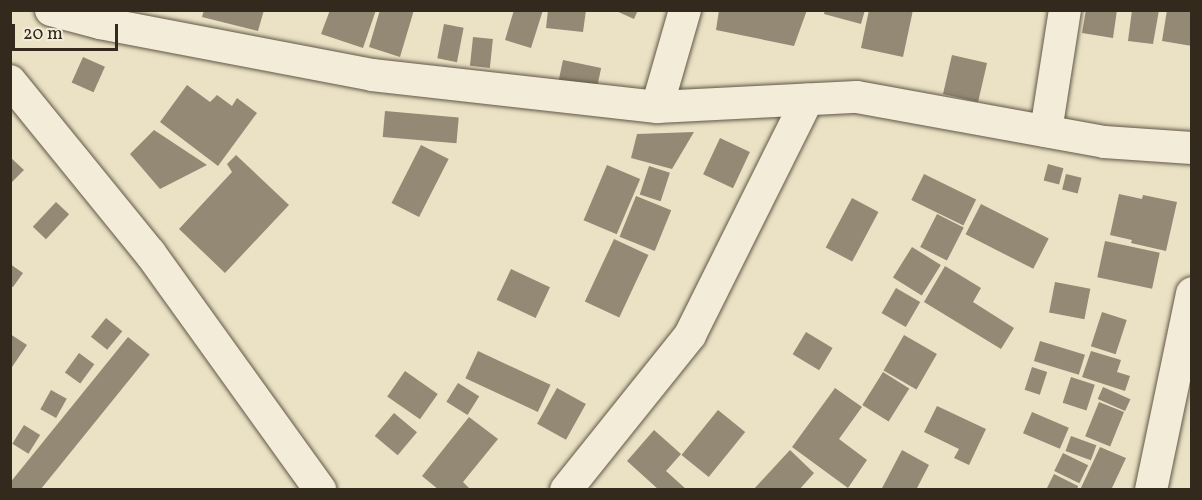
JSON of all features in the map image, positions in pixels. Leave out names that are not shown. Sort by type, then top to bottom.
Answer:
[{"type":"street","points":[[51,10],[100,23],[372,75],[657,107],[857,97],[1104,142],[1191,148]]},
{"type":"street","points":[[657,107],[685,10]]},
{"type":"street","points":[[1046,131],[1065,10]]},
{"type":"street","points":[[10,81],[150,253],[320,489]]},
{"type":"street","points":[[566,489],[690,335],[807,100]]},
{"type":"street","points":[[1151,489],[1191,292]]},
{"type":"building","points":[[204,10],[264,10],[258,31],[202,17]]},
{"type":"building","points":[[330,10],[376,10],[363,48],[321,34]]},
{"type":"building","points":[[380,10],[414,10],[400,57],[369,47]]},
{"type":"building","points":[[514,10],[543,10],[531,48],[505,40]]},
{"type":"building","points":[[548,10],[586,10],[583,32],[546,28]]},
{"type":"building","points":[[614,10],[638,10],[634,19]]},
{"type":"building","points":[[719,10],[807,10],[794,46],[716,30]]},
{"type":"building","points":[[825,10],[865,10],[861,24],[824,14]]},
{"type":"building","points":[[869,10],[913,10],[903,57],[861,48]]},
{"type":"building","points":[[1086,10],[1117,10],[1113,38],[1082,33]]},
{"type":"building","points":[[1132,10],[1159,10],[1153,44],[1128,41]]},
{"type":"building","points":[[1167,10],[1192,10],[1192,46],[1162,41]]},
{"type":"building","points":[[444,24],[464,28],[457,62],[437,58]]},
{"type":"building","points":[[473,37],[493,39],[490,68],[470,66]]},
{"type":"building","points":[[952,55],[987,63],[978,102],[943,94]]},
{"type":"building","points":[[83,57],[105,67],[94,92],[72,83]]},
{"type":"building","points":[[563,60],[601,68],[597,89],[559,81]]},
{"type":"building","points":[[187,85],[210,102],[217,95],[232,106],[237,98],[257,113],[218,166],[160,122]]},
{"type":"building","points":[[385,111],[459,117],[456,143],[383,137]]},
{"type":"building","points":[[154,130],[207,165],[160,189],[130,154]]},
{"type":"building","points":[[694,132],[672,169],[631,158],[637,134]]},
{"type":"building","points":[[720,138],[750,152],[733,188],[703,174]]},
{"type":"building","points":[[421,145],[449,159],[419,217],[391,203]]},
{"type":"building","points":[[236,155],[289,205],[225,273],[179,229],[232,172],[227,164]]},
{"type":"building","points":[[10,157],[24,170],[10,184]]},
{"type":"building","points":[[1048,164],[1063,168],[1059,185],[1044,180]]},
{"type":"building","points":[[607,165],[640,179],[617,234],[584,220]]},
{"type":"building","points":[[649,166],[670,173],[661,201],[640,195]]},
{"type":"building","points":[[924,174],[976,199],[963,225],[911,200]]},
{"type":"building","points":[[1066,174],[1082,178],[1078,193],[1062,190]]},
{"type":"building","points":[[1119,194],[1142,199],[1143,195],[1177,202],[1166,251],[1131,243],[1132,240],[1110,235]]},
{"type":"building","points":[[636,196],[671,210],[655,251],[620,237]]},
{"type":"building","points":[[852,198],[878,212],[852,262],[826,247]]},
{"type":"building","points":[[56,202],[69,214],[46,239],[33,227]]},
{"type":"building","points":[[981,204],[1049,239],[1033,269],[966,234]]},
{"type":"building","points":[[937,214],[964,228],[947,261],[920,247]]},
{"type":"building","points":[[614,239],[648,255],[619,318],[585,302]]},
{"type":"building","points":[[1105,241],[1160,253],[1152,289],[1097,277]]},
{"type":"building","points":[[912,247],[941,265],[922,296],[893,278]]},
{"type":"building","points":[[10,264],[23,273],[13,287],[10,286]]},
{"type":"building","points":[[945,266],[981,288],[973,302],[1014,328],[1001,349],[924,302]]},
{"type":"building","points":[[511,269],[550,287],[536,318],[497,300]]},
{"type":"building","points":[[1055,282],[1090,289],[1084,319],[1049,312]]},
{"type":"building","points":[[896,288],[920,302],[906,327],[882,313]]},
{"type":"building","points":[[1102,312],[1127,320],[1116,354],[1091,346]]},
{"type":"building","points":[[106,318],[122,331],[107,350],[91,337]]},
{"type":"building","points":[[806,332],[833,348],[819,370],[793,354]]},
{"type":"building","points":[[10,334],[27,345],[10,370]]},
{"type":"building","points":[[904,335],[937,354],[916,390],[884,371]]},
{"type":"building","points":[[128,337],[150,355],[40,490],[10,490],[10,483]]},
{"type":"building","points":[[1040,341],[1085,355],[1079,375],[1034,361]]},
{"type":"building","points":[[478,351],[551,385],[538,412],[465,378]]},
{"type":"building","points":[[1091,351],[1121,360],[1117,372],[1130,376],[1125,391],[1082,377]]},
{"type":"building","points":[[79,353],[94,364],[80,384],[65,372]]},
{"type":"building","points":[[1032,367],[1047,372],[1040,395],[1025,390]]},
{"type":"building","points":[[405,371],[438,394],[420,419],[387,396]]},
{"type":"building","points":[[883,372],[909,388],[889,422],[862,405]]},
{"type":"building","points":[[1071,377],[1095,385],[1086,410],[1063,403]]},
{"type":"building","points":[[458,383],[479,396],[468,415],[446,402]]},
{"type":"building","points":[[1103,387],[1130,399],[1125,411],[1098,399]]},
{"type":"building","points":[[557,388],[586,404],[566,440],[537,424]]},
{"type":"building","points":[[835,388],[862,407],[839,439],[867,460],[848,488],[792,447]]},
{"type":"building","points":[[51,390],[67,399],[56,418],[40,409]]},
{"type":"building","points":[[1099,402],[1124,412],[1110,446],[1085,436]]},
{"type":"building","points":[[937,406],[986,429],[969,465],[954,458],[959,449],[924,432]]},
{"type":"building","points":[[718,410],[745,432],[709,477],[681,455]]},
{"type":"building","points":[[1032,412],[1069,428],[1060,449],[1023,433]]},
{"type":"building","points":[[394,413],[417,432],[398,455],[375,436]]},
{"type":"building","points":[[469,417],[498,439],[463,482],[471,490],[439,490],[422,476]]},
{"type":"building","points":[[24,425],[40,435],[28,454],[12,444]]},
{"type":"building","points":[[654,430],[681,454],[666,471],[687,490],[659,490],[627,461]]},
{"type":"building","points":[[1071,436],[1096,445],[1091,460],[1066,451]]},
{"type":"building","points":[[1100,447],[1126,458],[1111,490],[1080,490]]},
{"type":"building","points":[[790,450],[814,473],[799,490],[753,490]]},
{"type":"building","points":[[902,450],[929,465],[916,490],[881,490]]},
{"type":"building","points":[[1063,453],[1088,465],[1079,483],[1054,471]]},
{"type":"building","points":[[1054,474],[1078,486],[1077,490],[1046,490]]}]
